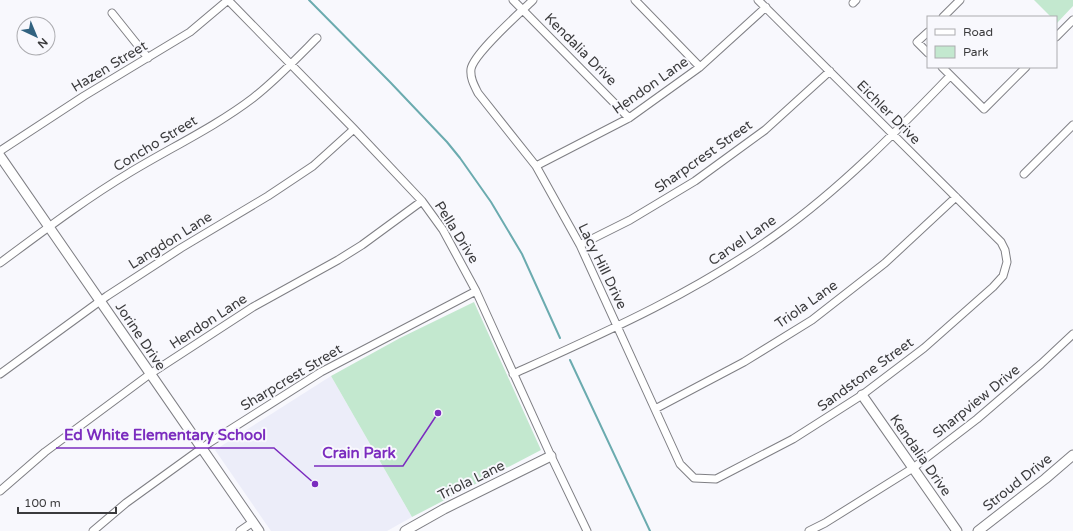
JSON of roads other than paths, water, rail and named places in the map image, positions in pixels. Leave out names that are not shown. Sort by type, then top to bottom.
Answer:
[{"type":"street","name":"Hazen Street","points":[[0,151],[84,96],[190,32],[228,0]]},
{"type":"street","name":"Pella Drive","points":[[228,0],[354,128],[422,202],[442,230],[476,291],[513,374],[587,531]]},
{"type":"street","name":"Kendalia Drive","points":[[513,0],[629,118]]},
{"type":"street","points":[[523,10],[533,0]]},
{"type":"street","points":[[635,0],[700,67]]},
{"type":"street","name":"Eichler Drive","points":[[758,0],[1001,242]]},
{"type":"street","points":[[944,16],[960,0]]},
{"type":"street","name":"Hendon Lane","points":[[536,166],[629,118],[700,67],[766,7]]},
{"type":"street","name":"Lacy Hill Drive","points":[[523,10],[478,55],[474,62],[471,75],[472,82],[478,93],[536,166],[580,246],[680,464],[694,478]]},
{"type":"street","points":[[112,13],[148,58]]},
{"type":"street","points":[[1057,36],[1073,20]]},
{"type":"street","points":[[927,33],[918,42],[927,52]]},
{"type":"street","name":"Concho Street","points":[[0,263],[48,227],[128,173],[219,121],[253,98],[317,38]]},
{"type":"street","points":[[943,68],[984,109],[1025,68]]},
{"type":"street","name":"Sharpcrest Street","points":[[580,246],[630,220],[695,182],[765,130],[830,71]]},
{"type":"street","name":"Carvel Lane","points":[[513,374],[617,327],[700,284],[777,234],[829,193],[893,134],[950,76]]},
{"type":"street","points":[[1024,174],[1073,124]]},
{"type":"street","name":"Langdon Lane","points":[[0,374],[100,300],[181,248],[268,196],[313,166],[354,128]]},
{"type":"street","name":"Jorine Drive","points":[[0,156],[259,531]]},
{"type":"street","name":"Triola Lane","points":[[655,409],[744,362],[812,320],[885,263],[956,197]]},
{"type":"street","name":"Hendon Lane","points":[[0,491],[45,452],[150,374],[253,307],[356,249],[422,202]]},
{"type":"street","name":"Sandstone Street","points":[[694,478],[716,479],[793,439],[862,395],[938,336],[998,282],[1006,269],[1007,262],[1005,250],[1001,242]]},
{"type":"street","name":"Sharpcrest Street","points":[[93,531],[126,504],[202,448],[321,372],[476,291]]},
{"type":"street","name":"Sharpview Drive","points":[[809,531],[825,523],[913,468],[977,419],[1041,364],[1073,334]]},
{"type":"street","name":"Kendalia Drive","points":[[862,395],[957,531]]},
{"type":"street","name":"Stroud Drive","points":[[978,531],[1045,480],[1073,455]]},
{"type":"street","name":"Triola Lane","points":[[405,531],[444,509],[551,456]]},
{"type":"street","points":[[240,531],[253,522]]},
{"type":"waterway","points":[[309,0],[390,82],[447,142],[460,158],[491,202],[522,254],[560,338]]},
{"type":"waterway","points":[[570,360],[650,531]]},
{"type":"place","name":"Crain Park","points":[[438,413]]},
{"type":"place","name":"Ed White Elementary School","points":[[315,484]]}]
